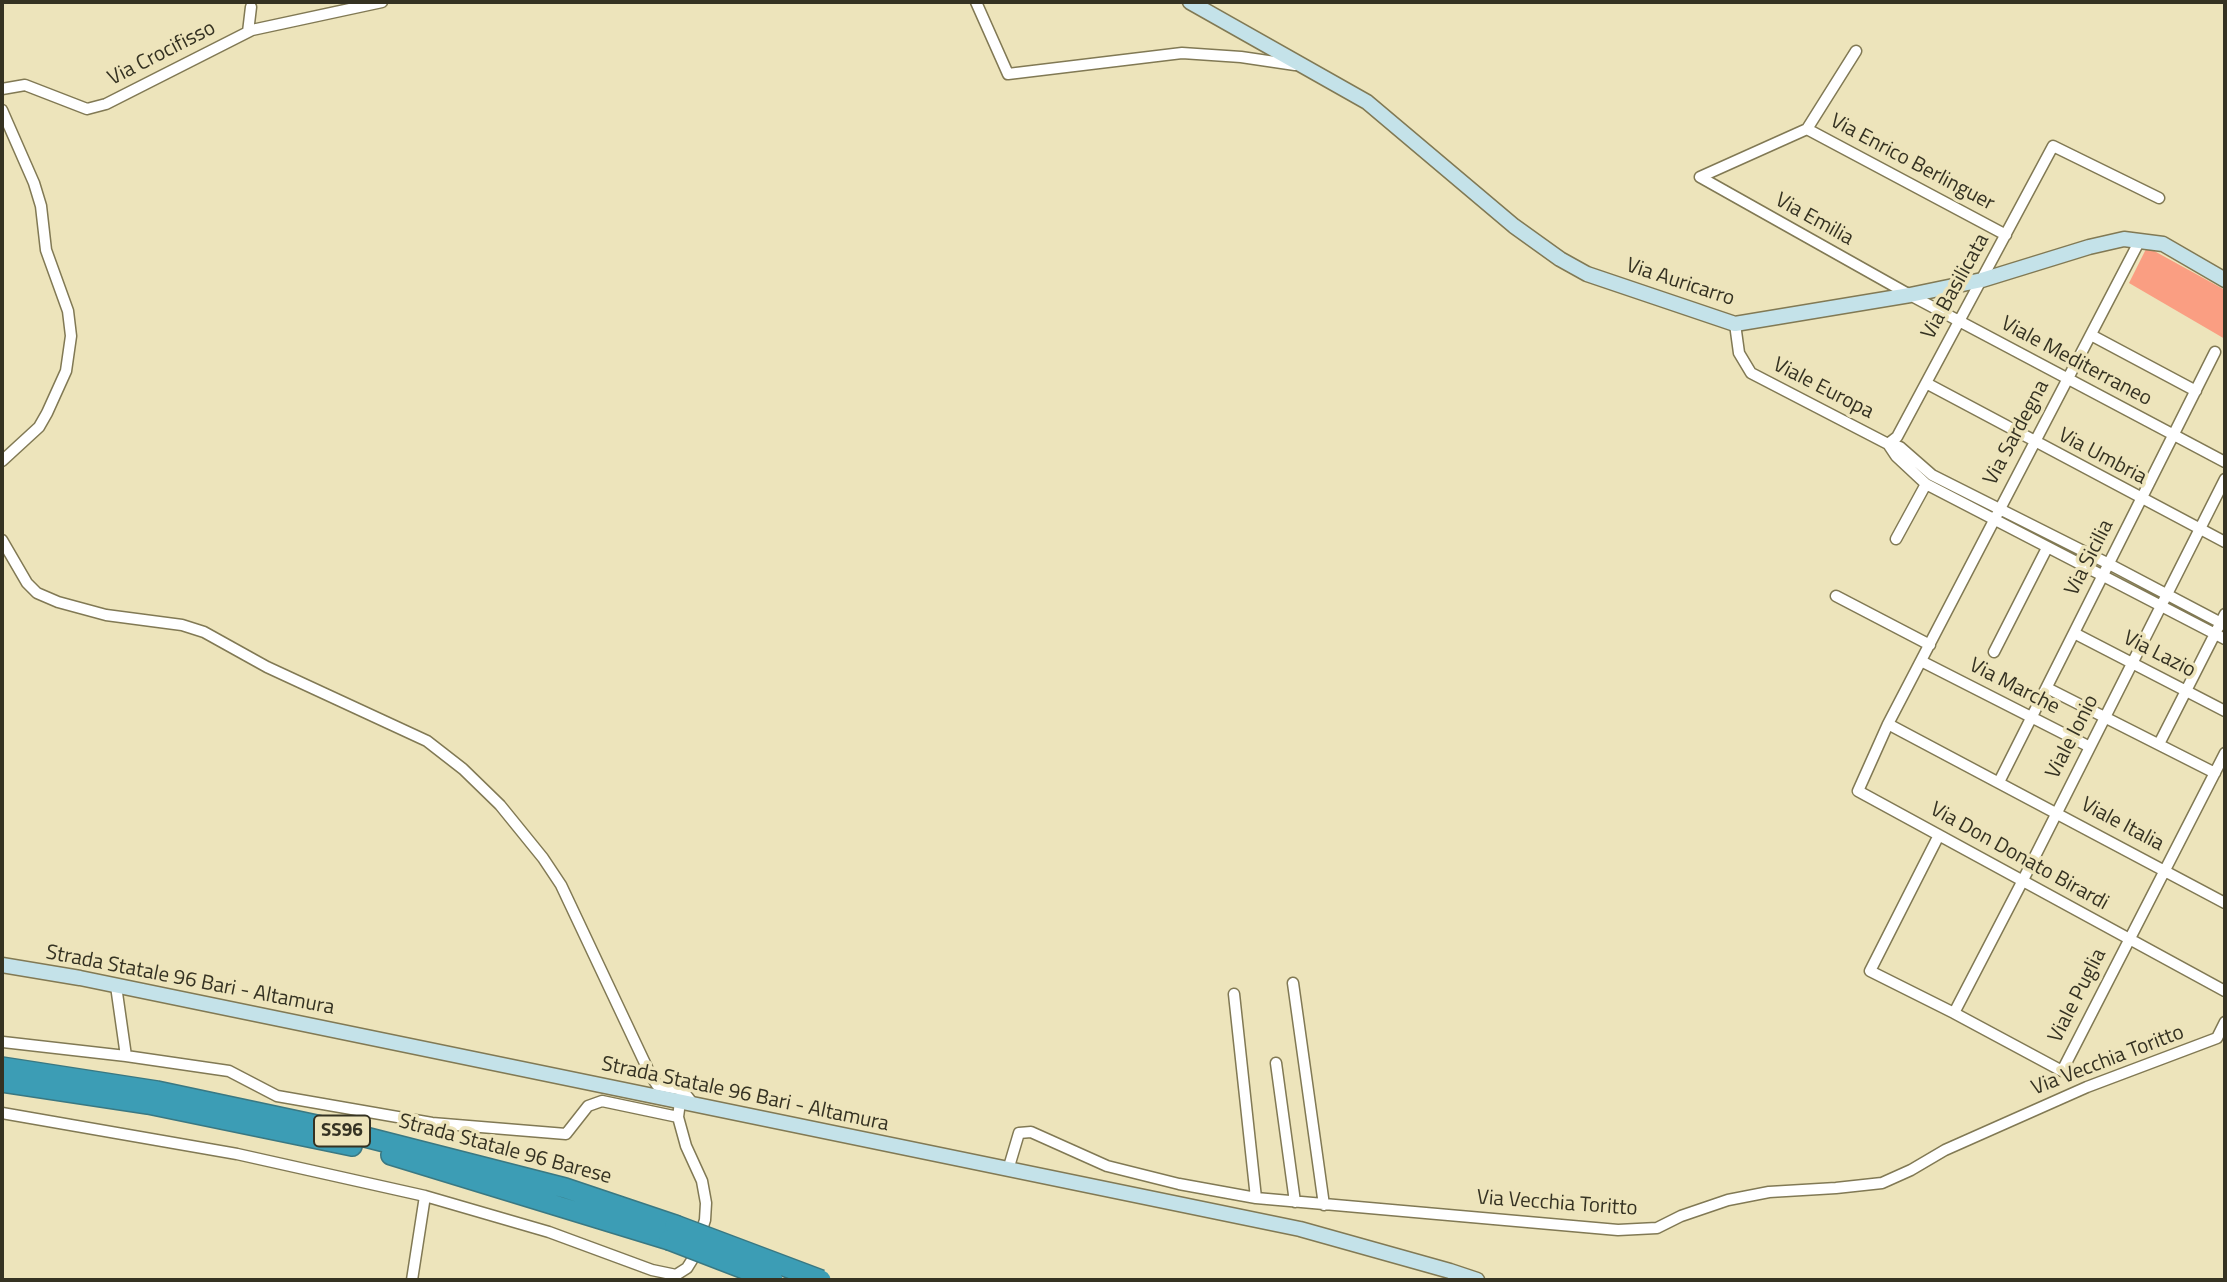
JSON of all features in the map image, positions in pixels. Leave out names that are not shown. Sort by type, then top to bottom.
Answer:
[{"type":"highway","name":"Strada Statale 96 Barese","points":[[2,1067],[157,1091],[339,1130],[565,1188],[672,1232],[773,1280]]},
{"type":"highway","name":"Strada Statale 96 Barese","points":[[2,1082],[148,1104],[380,1152],[672,1232],[821,1280]]},
{"type":"street","name":"Via Crocifisso","points":[[2,89],[25,85],[87,109],[106,104],[248,32],[382,2]]},
{"type":"street","points":[[976,2],[1008,74],[1182,53],[1241,57],[1305,66]]},
{"type":"street","name":"Via Auricarro","points":[[1190,2],[1367,102],[1514,226],[1560,260],[1587,274],[1735,324],[1982,281],[2089,247],[2124,239],[2163,244],[2225,280]]},
{"type":"street","points":[[248,32],[251,7]]},
{"type":"street","name":"Via Enrico Berlinguer","points":[[1856,51],[1807,129],[2006,235]]},
{"type":"street","points":[[2,110],[34,183],[41,206],[47,250],[68,311],[71,337],[66,371],[47,413],[39,427],[2,461]]},
{"type":"street","name":"Via Emilia","points":[[1807,129],[1700,177],[1910,295]]},
{"type":"street","name":"Via Basilicata","points":[[1888,444],[1897,437],[2053,146],[2159,198]]},
{"type":"street","name":"Via Sardegna","points":[[1888,724],[2140,240]]},
{"type":"street","name":"Viale Mediterraneo","points":[[1910,295],[2225,462]]},
{"type":"street","name":"Viale Europa","points":[[1735,324],[1739,353],[1751,373],[1888,444],[1900,447],[1932,475],[2167,595],[2224,621]]},
{"type":"street","points":[[2091,335],[2196,391]]},
{"type":"street","name":"Via Sicilia","points":[[1999,782],[2215,352]]},
{"type":"street","name":"Via Umbria","points":[[1926,383],[2225,542]]},
{"type":"street","name":"Viale Europa","points":[[1888,444],[1896,456],[1926,484],[2220,637]]},
{"type":"street","name":"Viale Ionio","points":[[1954,1013],[2225,479]]},
{"type":"street","points":[[1895,539],[1926,484]]},
{"type":"street","points":[[2,540],[27,583],[37,593],[58,602],[106,615],[181,625],[204,632],[267,667],[427,741],[463,769],[500,805],[561,885],[657,1085],[678,1088],[687,1096],[684,1108],[686,1146],[702,1181],[706,1203],[705,1220],[692,1260],[687,1268],[676,1275],[652,1270],[549,1232],[425,1196],[237,1154],[2,1113]]},
{"type":"street","points":[[1994,652],[2047,548]]},
{"type":"street","points":[[1836,596],[1930,645]]},
{"type":"street","points":[[2159,744],[2186,691],[2220,637],[2224,621]]},
{"type":"street","name":"Via Lazio","points":[[2074,633],[2225,711]]},
{"type":"street","name":"Via Marche","points":[[1922,661],[2090,747]]},
{"type":"street","points":[[2047,688],[2215,773]]},
{"type":"street","name":"Viale Italia","points":[[1888,724],[2225,903]]},
{"type":"street","name":"Via Don Donato Birardi","points":[[1888,724],[1858,791],[2225,991]]},
{"type":"street","name":"Viale Puglia","points":[[1954,1013],[2062,1071],[2225,752]]},
{"type":"street","points":[[1939,835],[1870,971],[1954,1013]]},
{"type":"street","name":"Strada Statale 96 Bari - Altamura","points":[[2,965],[116,986],[684,1108],[1300,1229],[1450,1270],[1477,1280]]},
{"type":"street","points":[[1293,983],[1324,1205]]},
{"type":"street","points":[[116,986],[125,1056]]},
{"type":"street","points":[[1234,994],[1256,1198]]},
{"type":"street","name":"Via Vecchia Toritto","points":[[1008,1170],[1019,1133],[1031,1132],[1107,1166],[1179,1184],[1256,1198],[1618,1230],[1657,1228],[1681,1216],[1728,1200],[1769,1192],[1882,1182],[1911,1170],[1945,1150],[2087,1087],[2217,1038],[2225,1022]]},
{"type":"street","points":[[3,1042],[229,1071],[277,1096],[432,1123],[566,1134],[588,1106],[602,1101],[684,1108]]},
{"type":"street","points":[[1276,1063],[1295,1202]]},
{"type":"street","points":[[412,1280],[425,1196]]},
{"type":"shaded area","points":[[2147,247],[2225,290],[2225,339],[2129,283]]}]
